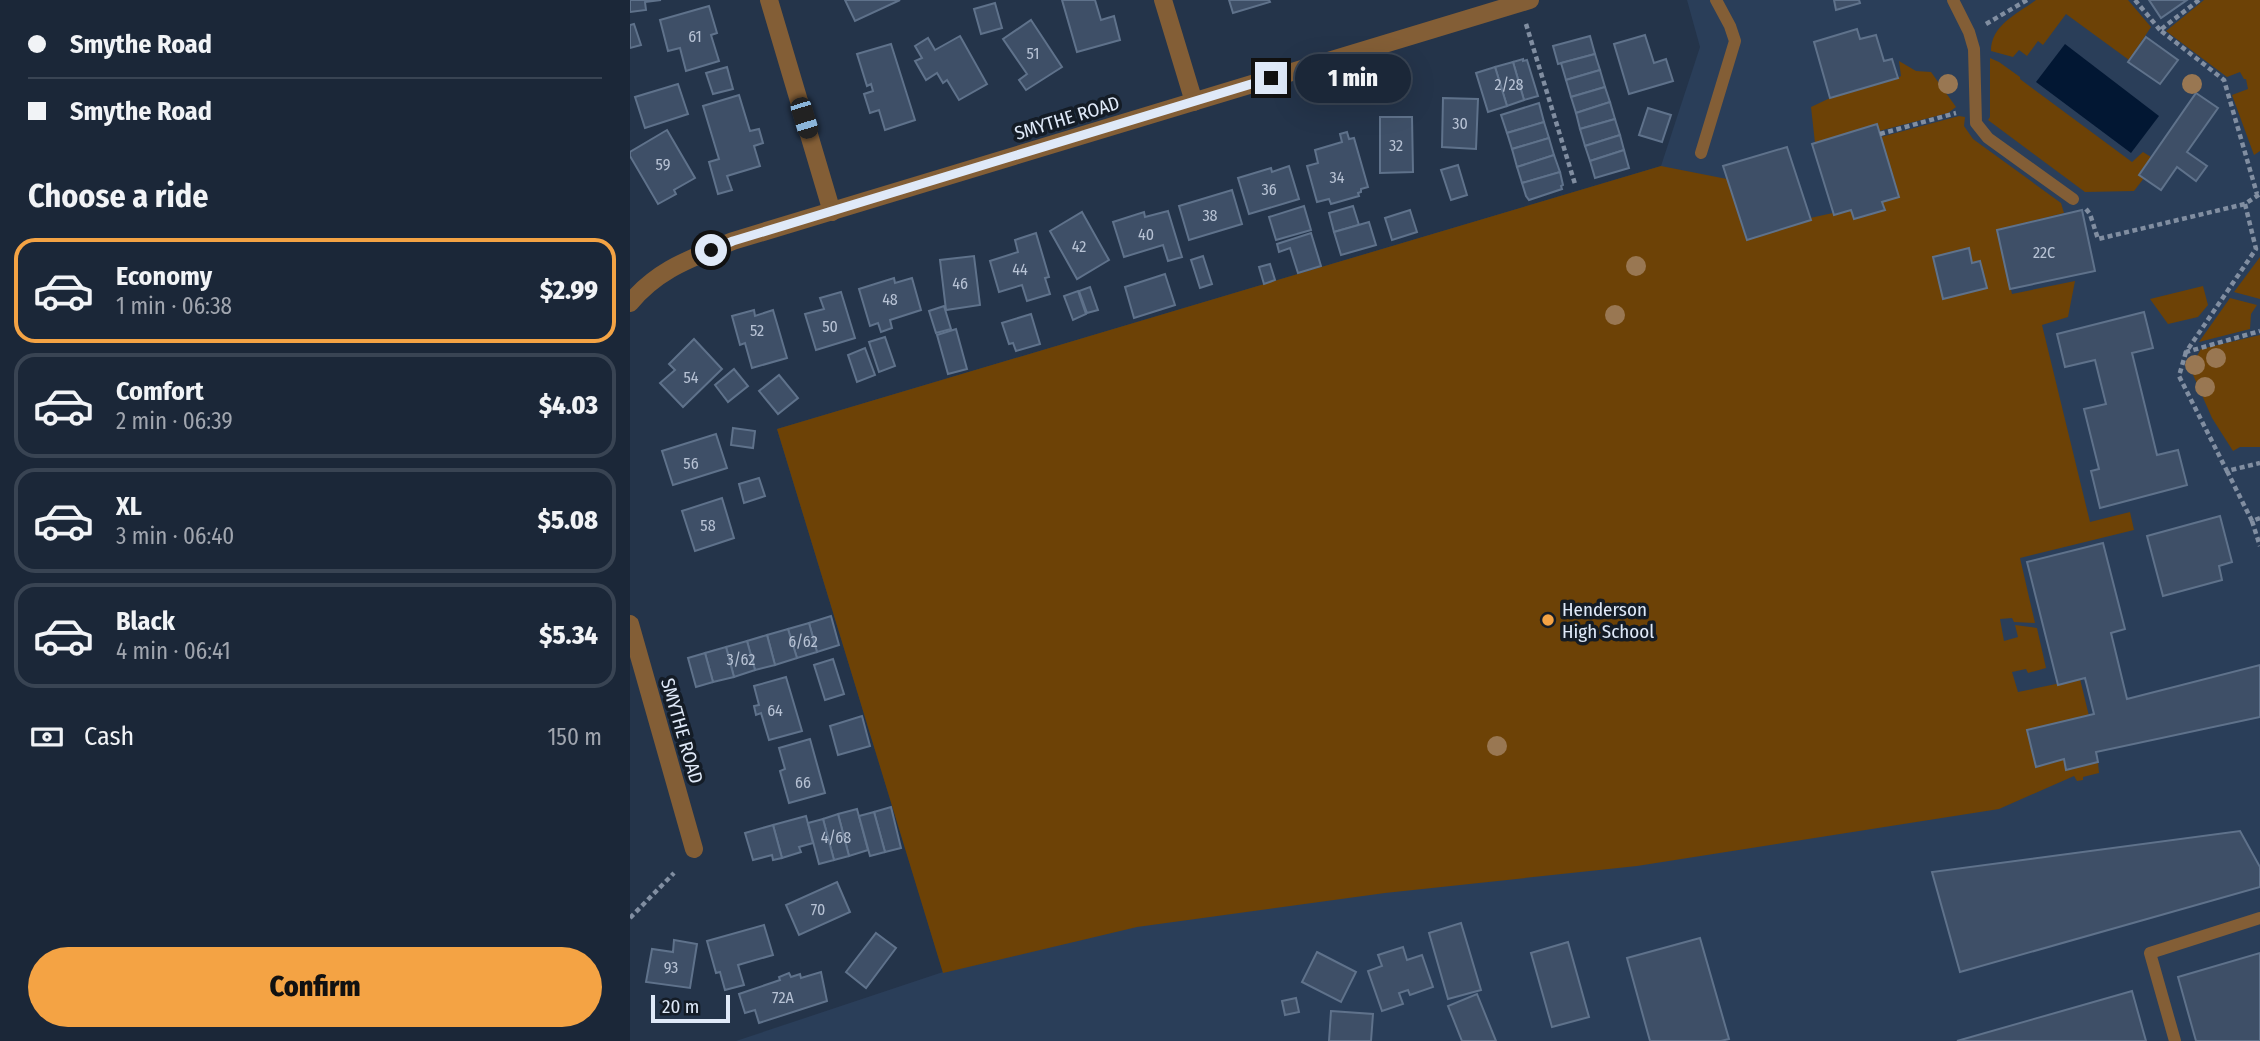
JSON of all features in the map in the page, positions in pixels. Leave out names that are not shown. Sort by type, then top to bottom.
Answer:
[{"type":"street","points":[[769,0],[832,212]]},
{"type":"street","points":[[1163,0],[1194,102]]},
{"type":"street","name":"SMYTHE ROAD","points":[[630,303],[666,270],[733,241],[1530,0]]},
{"type":"street","name":"SMYTHE ROAD","points":[[630,624],[694,849]]},
{"type":"lane","points":[[1701,153],[1735,40],[1716,0]]},
{"type":"lane","points":[[1953,0],[1969,32],[1974,49],[1976,123],[1988,138],[2073,199]]},
{"type":"lane","points":[[2175,1041],[2150,953],[2260,918]]},
{"type":"path","points":[[1969,32],[2027,0]]},
{"type":"path","points":[[2073,199],[2083,205],[2090,214],[2098,239],[2245,204],[2258,194],[2224,80],[2160,30],[2135,0]]},
{"type":"path","points":[[2160,30],[2199,0]]},
{"type":"path","points":[[1526,24],[1575,184]]},
{"type":"path","points":[[1880,134],[1957,113]]},
{"type":"path","points":[[2245,204],[2256,249],[2186,352],[2179,376],[2228,471],[2260,546]]},
{"type":"path","points":[[2186,352],[2260,331]]},
{"type":"path","points":[[2228,471],[2260,463]]},
{"type":"path","points":[[2252,522],[2260,518]]},
{"type":"path","points":[[630,918],[674,873]]},
{"type":"shaded area","name":"Henderson High School","points":[[1687,0],[2260,0],[2260,1041],[736,1041],[943,972],[777,429],[1661,166],[1700,47]]},
{"type":"shaded area","points":[[2036,0],[2128,0],[2151,27],[2129,60],[2066,14],[2043,45],[2038,41],[2027,56],[2019,50],[2013,57],[1991,51],[1995,34],[2000,27]]},
{"type":"shaded area","points":[[2204,0],[2260,0],[2260,151],[2254,155],[2232,95],[2248,89],[2246,79],[2240,72],[2227,77],[2166,31]]},
{"type":"shaded area","points":[[2065,44],[2159,116],[2131,153],[2036,82]]},
{"type":"shaded area","points":[[1990,58],[2020,77],[2132,162],[2143,152],[2151,157],[2139,174],[2144,178],[2134,191],[2085,192],[1988,120]]},
{"type":"shaded area","points":[[1899,61],[1916,71],[1931,72],[1956,107],[1948,113],[1879,131],[1876,124],[1815,143],[1811,107],[1830,98],[1896,79],[1901,76]]},
{"type":"shaded area","name":"Henderson High School","points":[[1959,116],[1965,117],[1964,126],[1973,139],[2061,203],[2064,213],[1997,230],[2012,294],[2075,281],[2068,317],[2042,325],[2090,522],[2130,512],[2134,530],[2020,558],[2035,623],[2014,622],[2012,618],[2000,619],[2004,641],[2018,637],[2015,625],[2037,628],[2046,668],[2028,673],[2026,669],[2012,672],[2018,692],[2080,679],[2089,716],[2027,730],[2036,767],[2064,759],[2067,770],[2098,762],[2099,773],[2077,781],[2074,776],[1999,809],[1637,866],[1385,893],[1137,927],[943,973],[777,429],[1661,166],[1727,179],[1747,240],[1810,218],[1833,213],[1834,215],[1851,210],[1854,219],[1884,209],[1881,137]]},
{"type":"shaded area","points":[[2260,257],[2260,299],[2234,292]]},
{"type":"shaded area","points":[[2203,286],[2208,305],[2198,317],[2168,324],[2150,299]]},
{"type":"shaded area","points":[[2230,298],[2257,305],[2251,314],[2250,329],[2199,342]]},
{"type":"shaded area","points":[[2260,335],[2260,447],[2240,447],[2233,451],[2212,418],[2190,368],[2201,349]]},
{"type":"building","points":[[630,0],[661,0],[645,2],[646,10],[630,12]]},
{"type":"building","points":[[845,0],[900,0],[855,21]]},
{"type":"building","points":[[1062,0],[1095,0],[1101,20],[1114,16],[1120,40],[1077,52]]},
{"type":"building","points":[[1229,0],[1269,0],[1270,2],[1233,13]]},
{"type":"building","points":[[1834,0],[1859,0],[1860,3],[1836,10]]},
{"type":"building","points":[[2149,0],[2187,0],[2161,18]]},
{"type":"building","points":[[995,3],[1002,28],[981,34],[974,9]]},
{"type":"building","points":[[709,6],[717,33],[711,35],[719,61],[686,71],[680,48],[668,51],[660,20]]},
{"type":"building","points":[[1031,20],[1062,67],[1026,90],[1019,80],[1027,74],[1003,39]]},
{"type":"building","points":[[634,24],[641,45],[630,48],[630,25]]},
{"type":"building","points":[[1857,29],[1860,39],[1876,35],[1884,61],[1892,59],[1898,78],[1830,98],[1814,42]]},
{"type":"building","points":[[1645,35],[1654,63],[1666,59],[1673,81],[1629,94],[1614,44]]},
{"type":"building","points":[[960,36],[987,84],[959,100],[947,80],[943,83],[937,73],[926,80],[915,61],[922,58],[915,46],[928,38],[935,50]]},
{"type":"building","points":[[1590,36],[1595,54],[1558,64],[1553,46]]},
{"type":"building","points":[[2146,37],[2178,60],[2160,84],[2128,62]]},
{"type":"building","points":[[891,44],[915,120],[885,130],[879,110],[870,113],[864,94],[873,91],[871,84],[867,86],[857,54]]},
{"type":"building","points":[[1595,54],[1600,70],[1566,80],[1561,63]]},
{"type":"building","points":[[1527,60],[1538,96],[1524,100],[1513,62]]},
{"type":"building","points":[[1513,62],[1524,100],[1507,106],[1495,67]]},
{"type":"building","points":[[727,67],[733,89],[713,94],[706,73]]},
{"type":"building","points":[[1495,67],[1507,106],[1488,112],[1476,73]]},
{"type":"building","points":[[1600,70],[1605,87],[1571,97],[1566,80]]},
{"type":"building","points":[[678,84],[688,114],[645,128],[635,97]]},
{"type":"building","points":[[1605,87],[1610,102],[1576,113],[1571,97]]},
{"type":"building","points":[[2196,93],[2218,108],[2187,152],[2207,166],[2196,181],[2177,167],[2161,190],[2139,175]]},
{"type":"building","points":[[739,95],[750,131],[759,129],[763,143],[754,146],[760,166],[727,176],[732,190],[718,194],[709,162],[719,159],[703,106]]},
{"type":"building","points":[[1443,98],[1478,99],[1476,149],[1442,147]]},
{"type":"building","points":[[1610,102],[1615,119],[1580,129],[1576,113]]},
{"type":"building","points":[[1539,103],[1544,122],[1507,133],[1501,115]]},
{"type":"building","points":[[1648,108],[1671,115],[1662,142],[1639,135]]},
{"type":"building","points":[[1380,117],[1412,117],[1413,172],[1380,173]]},
{"type":"building","points":[[1615,119],[1620,135],[1585,146],[1580,129]]},
{"type":"building","points":[[1544,122],[1549,138],[1512,149],[1507,133]]},
{"type":"building","points":[[1877,124],[1899,197],[1882,202],[1885,210],[1854,219],[1851,210],[1834,215],[1812,144]]},
{"type":"building","points":[[667,130],[695,178],[674,190],[676,194],[658,204],[630,152]]},
{"type":"building","points":[[1347,132],[1349,139],[1354,138],[1368,187],[1361,189],[1359,196],[1331,204],[1329,199],[1317,202],[1307,166],[1318,163],[1315,150],[1342,142],[1340,134]]},
{"type":"building","points":[[1620,135],[1624,150],[1590,161],[1585,146]]},
{"type":"building","points":[[1549,138],[1554,155],[1517,167],[1512,149]]},
{"type":"building","points":[[1787,147],[1811,220],[1747,240],[1723,166]]},
{"type":"building","points":[[1624,150],[1629,168],[1595,178],[1590,161]]},
{"type":"building","points":[[1554,155],[1560,172],[1522,183],[1517,167]]},
{"type":"building","points":[[1458,165],[1467,195],[1451,200],[1441,170]]},
{"type":"building","points":[[1289,166],[1299,199],[1249,214],[1238,178],[1271,168],[1272,172]]},
{"type":"building","points":[[1560,172],[1562,189],[1529,200],[1522,183]]},
{"type":"building","points":[[1232,190],[1242,224],[1189,240],[1179,206]]},
{"type":"building","points":[[1304,206],[1311,230],[1276,240],[1269,217]]},
{"type":"building","points":[[1353,206],[1359,225],[1334,232],[1329,213]]},
{"type":"building","points":[[1410,210],[1417,232],[1392,240],[1385,218]]},
{"type":"building","points":[[2082,210],[2095,271],[2010,289],[1997,230]]},
{"type":"building","points":[[1168,211],[1182,257],[1168,261],[1163,245],[1124,257],[1113,222],[1144,212],[1145,217]]},
{"type":"building","points":[[1082,212],[1109,260],[1077,279],[1050,231]]},
{"type":"building","points":[[1369,222],[1376,245],[1341,255],[1334,232]]},
{"type":"building","points":[[1036,233],[1049,277],[1045,278],[1050,294],[1027,301],[1022,285],[999,292],[990,261],[1018,252],[1015,240]]},
{"type":"building","points":[[1311,233],[1321,266],[1298,273],[1290,248],[1279,252],[1277,244]]},
{"type":"building","points":[[1969,248],[1972,263],[1980,261],[1987,288],[1943,299],[1933,257]]},
{"type":"building","points":[[974,256],[980,305],[946,310],[940,260]]},
{"type":"building","points":[[1203,256],[1212,284],[1200,288],[1191,260]]},
{"type":"building","points":[[1270,264],[1275,280],[1264,284],[1259,267]]},
{"type":"building","points":[[1165,274],[1175,305],[1134,318],[1125,287]]},
{"type":"building","points":[[894,278],[895,283],[912,278],[921,310],[890,320],[892,328],[881,332],[878,323],[870,326],[859,289]]},
{"type":"building","points":[[1090,287],[1098,310],[1087,313],[1079,291]]},
{"type":"building","points":[[1078,291],[1086,314],[1073,320],[1064,296]]},
{"type":"building","points":[[841,292],[855,338],[816,350],[805,314],[824,309],[820,298]]},
{"type":"building","points":[[944,306],[951,329],[936,333],[929,311]]},
{"type":"building","points":[[754,310],[755,316],[773,310],[787,358],[752,368],[745,343],[740,345],[732,316]]},
{"type":"building","points":[[2144,312],[2153,348],[2132,353],[2157,455],[2178,450],[2187,485],[2100,508],[2091,471],[2099,469],[2084,409],[2106,404],[2095,360],[2065,367],[2057,334]]},
{"type":"building","points":[[1031,314],[1040,344],[1016,351],[1013,343],[1009,344],[1002,323]]},
{"type":"building","points":[[956,329],[967,369],[948,374],[937,335]]},
{"type":"building","points":[[885,337],[895,366],[879,372],[869,342]]},
{"type":"building","points":[[694,339],[722,369],[683,407],[660,383],[675,370],[669,364]]},
{"type":"building","points":[[865,348],[875,375],[857,382],[848,355]]},
{"type":"building","points":[[734,369],[748,386],[728,402],[715,385]]},
{"type":"building","points":[[779,375],[798,398],[778,414],[759,391]]},
{"type":"building","points":[[733,428],[755,431],[753,448],[731,445]]},
{"type":"building","points":[[716,434],[727,468],[673,485],[662,451]]},
{"type":"building","points":[[759,478],[765,496],[744,503],[739,484]]},
{"type":"building","points":[[722,498],[734,538],[695,551],[682,511]]},
{"type":"building","points":[[2220,516],[2232,562],[2219,566],[2222,580],[2163,596],[2147,536]]},
{"type":"building","points":[[2103,543],[2125,629],[2111,633],[2127,699],[2260,665],[2260,717],[2096,752],[2098,762],[2066,770],[2064,759],[2036,767],[2027,730],[2094,714],[2085,678],[2058,685],[2027,562]]},
{"type":"building","points":[[831,616],[839,645],[817,652],[809,623]]},
{"type":"building","points":[[809,623],[817,652],[797,658],[788,629]]},
{"type":"building","points":[[788,629],[797,658],[775,665],[767,635]]},
{"type":"building","points":[[767,635],[775,665],[755,670],[747,641]]},
{"type":"building","points":[[747,641],[755,670],[734,677],[726,647]]},
{"type":"building","points":[[726,647],[734,677],[713,682],[705,653]]},
{"type":"building","points":[[705,653],[713,682],[696,687],[688,658]]},
{"type":"building","points":[[833,659],[844,694],[825,700],[814,665]]},
{"type":"building","points":[[786,677],[802,731],[769,740],[761,713],[756,715],[754,706],[759,705],[754,686]]},
{"type":"building","points":[[862,716],[870,746],[838,755],[830,726]]},
{"type":"building","points":[[810,739],[825,793],[789,803],[780,771],[785,769],[779,748]]},
{"type":"building","points":[[891,807],[901,848],[885,852],[874,812]]},
{"type":"building","points":[[857,809],[868,850],[849,856],[838,814]]},
{"type":"building","points":[[874,812],[885,852],[870,856],[859,816]]},
{"type":"building","points":[[838,814],[849,856],[834,860],[823,819]]},
{"type":"building","points":[[806,816],[813,843],[799,847],[801,852],[782,858],[773,825]]},
{"type":"building","points":[[823,819],[834,860],[819,864],[808,823]]},
{"type":"building","points":[[773,825],[782,858],[773,860],[772,855],[753,860],[745,833]]},
{"type":"building","points":[[2240,831],[2260,867],[2260,887],[1960,972],[1932,872]]},
{"type":"building","points":[[837,882],[850,912],[799,935],[786,905]]},
{"type":"building","points":[[1461,923],[1481,990],[1448,999],[1429,933]]},
{"type":"building","points":[[764,925],[773,955],[738,965],[744,985],[725,990],[720,972],[716,973],[707,941]]},
{"type":"building","points":[[876,933],[896,948],[866,988],[846,972]]},
{"type":"building","points":[[1700,938],[1729,1039],[1650,1041],[1627,958]]},
{"type":"building","points":[[674,940],[697,944],[690,988],[646,982],[652,949],[673,952]]},
{"type":"building","points":[[1568,942],[1589,1017],[1552,1027],[1531,953]]},
{"type":"building","points":[[1403,947],[1407,960],[1422,955],[1433,987],[1410,995],[1408,990],[1399,993],[1403,1004],[1382,1011],[1368,971],[1382,966],[1378,955]]},
{"type":"building","points":[[1317,952],[1356,972],[1341,1002],[1302,982]]},
{"type":"building","points":[[2260,953],[2260,1041],[2196,1041],[2178,977]]},
{"type":"building","points":[[821,972],[827,1001],[759,1023],[755,1010],[745,1013],[739,994],[780,980],[779,977],[789,973],[791,977],[800,974],[801,978]]},
{"type":"building","points":[[2132,991],[2146,1041],[1957,1041]]},
{"type":"building","points":[[1477,994],[1496,1041],[1462,1041],[1448,1006]]},
{"type":"building","points":[[1296,998],[1299,1012],[1285,1015],[1282,1001]]},
{"type":"building","points":[[1331,1011],[1373,1014],[1371,1041],[1329,1041]]},
{"type":"place","name":"Henderson High School","points":[[1548,620]]},
{"type":"route","points":[[711,250],[733,241],[1271,78]]}]
